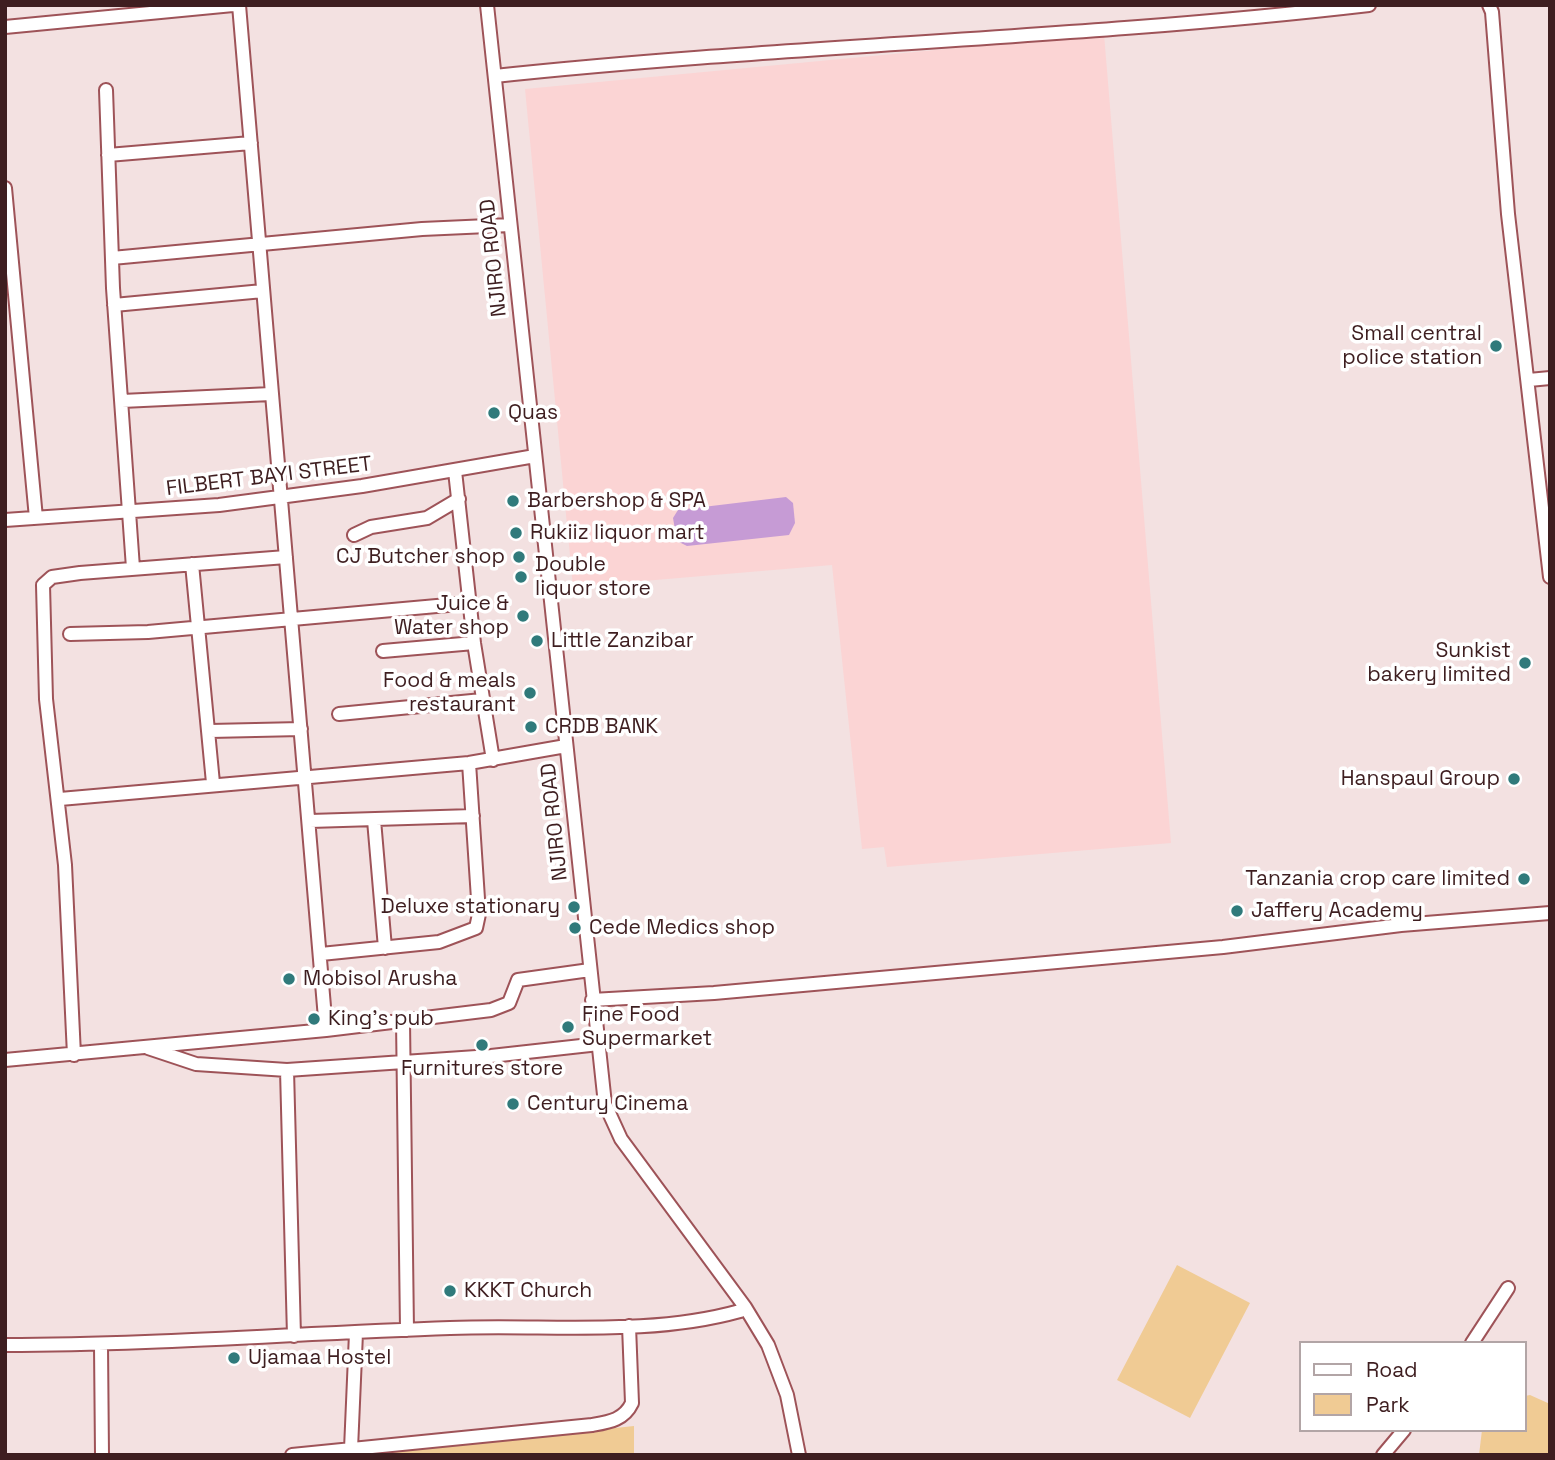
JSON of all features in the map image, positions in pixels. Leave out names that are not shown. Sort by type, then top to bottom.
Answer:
[{"type":"street","points":[[5,27],[233,5]]},
{"type":"street","points":[[239,5],[326,1030]]},
{"type":"street","name":"NJIRO ROAD","points":[[487,5],[603,1093],[614,1127],[745,1307],[768,1345],[781,1377],[799,1455]]},
{"type":"street","points":[[495,76],[798,50],[1284,16],[1369,5]]},
{"type":"street","points":[[1489,5],[1492,12],[1508,214],[1550,577]]},
{"type":"street","points":[[106,90],[114,305],[133,568]]},
{"type":"street","points":[[108,155],[251,143]]},
{"type":"street","points":[[5,188],[8,280],[23,372],[36,517]]},
{"type":"street","points":[[112,258],[422,229],[510,225]]},
{"type":"street","points":[[114,305],[263,291]]},
{"type":"street","points":[[1529,380],[1550,378]]},
{"type":"street","points":[[122,401],[271,394]]},
{"type":"street","name":"FILBERT BAYI STREET","points":[[5,520],[128,512],[282,497],[535,456]]},
{"type":"street","points":[[455,471],[474,643],[493,760]]},
{"type":"street","points":[[354,535],[371,527],[427,518],[459,499]]},
{"type":"street","points":[[74,1055],[71,946],[60,799],[46,699],[43,585],[58,576],[286,557]]},
{"type":"street","points":[[192,564],[213,783]]},
{"type":"street","points":[[69,634],[148,632],[470,603]]},
{"type":"street","points":[[383,651],[474,643]]},
{"type":"street","points":[[339,714],[482,700]]},
{"type":"street","points":[[210,731],[301,729]]},
{"type":"street","points":[[60,799],[213,783],[469,763],[566,746]]},
{"type":"street","points":[[321,954],[439,942],[474,931],[478,925],[469,763]]},
{"type":"street","points":[[310,821],[473,816]]},
{"type":"street","points":[[374,820],[385,948]]},
{"type":"street","points":[[592,1000],[727,992],[1223,947],[1402,925],[1550,913]]},
{"type":"street","points":[[5,1060],[326,1030],[499,1008],[509,1003],[518,980],[590,970]]},
{"type":"street","points":[[403,1021],[407,1330]]},
{"type":"street","points":[[144,1047],[196,1064],[287,1070],[599,1044]]},
{"type":"street","points":[[287,1070],[294,1336]]},
{"type":"street","points":[[1473,1341],[1508,1288]]},
{"type":"street","points":[[5,1345],[101,1346],[407,1330],[629,1326],[695,1321],[740,1311],[745,1307]]},
{"type":"street","points":[[292,1455],[592,1425],[619,1419],[627,1413],[632,1403],[629,1326]]},
{"type":"street","points":[[351,1449],[355,1333]]},
{"type":"street","points":[[101,1346],[102,1455]]},
{"type":"street","points":[[1383,1455],[1402,1432]]},
{"type":"shaded area","points":[[1104,34],[1171,843],[887,867],[884,847],[862,849],[832,565],[573,587],[525,89]]},
{"type":"shaded area","points":[[786,497],[793,503],[795,523],[789,535],[687,546],[677,541],[673,518],[678,510]]},
{"type":"green space","points":[[1177,1265],[1250,1303],[1190,1418],[1117,1380]]},
{"type":"green space","points":[[1527,1396],[1550,1404],[1550,1455],[1479,1455],[1482,1432],[1527,1432]]},
{"type":"green space","points":[[634,1426],[634,1455],[363,1455]]},
{"type":"place","name":"Small central police station","points":[[1496,346]]},
{"type":"place","name":"Quas","points":[[494,413]]},
{"type":"place","name":"Barbershop & SPA","points":[[513,501]]},
{"type":"place","name":"Rukiiz liquor mart","points":[[516,533]]},
{"type":"place","name":"CJ Butcher shop","points":[[519,557]]},
{"type":"place","name":"Double liquor store","points":[[521,577]]},
{"type":"place","name":"Juice & Water shop","points":[[523,616]]},
{"type":"place","name":"Little Zanzibar","points":[[537,641]]},
{"type":"place","name":"Sunkist bakery limited","points":[[1525,663]]},
{"type":"place","name":"Food & meals restaurant","points":[[530,693]]},
{"type":"place","name":"CRDB BANK","points":[[531,727]]},
{"type":"place","name":"Hanspaul Group","points":[[1514,779]]},
{"type":"place","name":"Tanzania crop care limited","points":[[1524,879]]},
{"type":"place","name":"Deluxe stationary","points":[[574,907]]},
{"type":"place","name":"Jaffery Academy","points":[[1237,911]]},
{"type":"place","name":"Cede Medics shop","points":[[575,928]]},
{"type":"place","name":"Mobisol Arusha","points":[[289,979]]},
{"type":"place","name":"King's pub","points":[[314,1019]]},
{"type":"place","name":"Fine Food Supermarket","points":[[568,1027]]},
{"type":"place","name":"Furnitures store","points":[[482,1045]]},
{"type":"place","name":"Century Cinema","points":[[513,1104]]},
{"type":"place","name":"KKKT Church","points":[[450,1291]]},
{"type":"place","name":"Ujamaa Hostel","points":[[234,1358]]}]
